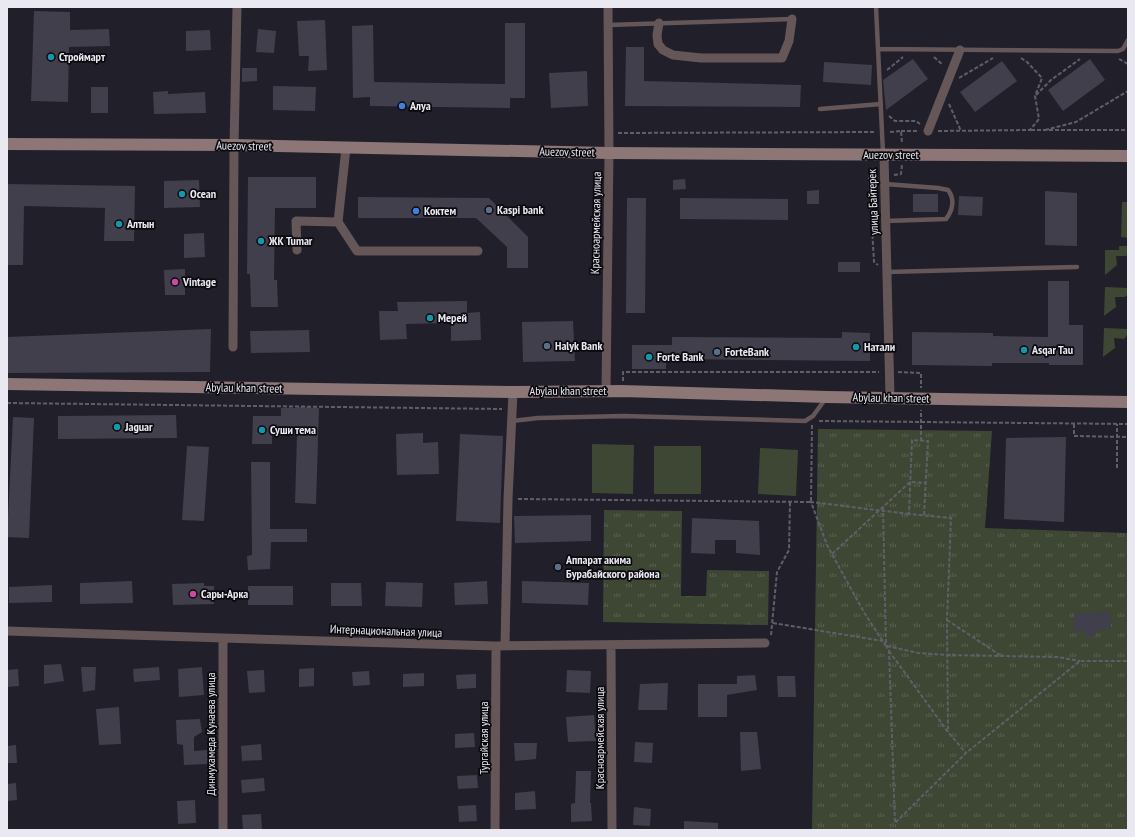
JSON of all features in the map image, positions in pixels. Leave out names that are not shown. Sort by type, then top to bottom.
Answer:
[{"type":"street","points":[[233,347],[236,7]]},
{"type":"street","name":"Красноармейская улица","points":[[606,391],[609,153],[608,7]]},
{"type":"street","points":[[659,23],[657,35],[658,44],[663,50],[673,56],[701,58],[782,58],[789,41],[792,19]]},
{"type":"street","points":[[928,131],[954,76],[960,50]]},
{"type":"street","name":"Auezov street","points":[[7,144],[234,145],[609,153],[1128,156]]},
{"type":"street","points":[[346,148],[338,222],[357,251],[478,251]]},
{"type":"street","name":"улица Байтерек","points":[[884,155],[890,397]]},
{"type":"street","points":[[297,250],[296,221],[338,222]]},
{"type":"street","name":"Abylau khan street","points":[[7,384],[513,392],[622,391],[827,397],[1128,402]]},
{"type":"street","name":"Тургайская улица","points":[[495,830],[501,645],[513,392]]},
{"type":"street","name":"Интернациональная улица","points":[[7,631],[501,645],[765,643]]},
{"type":"street","name":"Динмухамеда Кунаева улица","points":[[223,638],[223,830]]},
{"type":"street","name":"Красноармейская улица","points":[[612,645],[612,830]]},
{"type":"lane","name":"улица Байтерек","points":[[876,7],[884,155]]},
{"type":"lane","points":[[608,25],[792,19]]},
{"type":"lane","points":[[878,49],[1118,51],[1123,50],[1128,40]]},
{"type":"lane","points":[[820,109],[881,104]]},
{"type":"lane","points":[[884,184],[948,190],[951,195],[953,205],[950,215],[946,219],[885,221]]},
{"type":"lane","points":[[887,272],[1077,267]]},
{"type":"lane","points":[[512,421],[538,418],[623,416],[805,421],[813,416],[827,397]]},
{"type":"path","points":[[1106,51],[1128,64]]},
{"type":"path","points":[[887,70],[908,53]]},
{"type":"path","points":[[930,54],[954,76],[993,58]]},
{"type":"path","points":[[1017,55],[1027,62],[1042,78],[1035,96],[1039,119],[1030,130]]},
{"type":"path","points":[[1035,96],[1051,80],[1085,55]]},
{"type":"path","points":[[1042,130],[1076,122],[1128,91]]},
{"type":"path","points":[[949,103],[961,131]]},
{"type":"path","points":[[901,131],[1128,130]]},
{"type":"path","points":[[622,391],[623,372],[921,373]]},
{"type":"path","points":[[7,403],[503,409]]},
{"type":"path","points":[[966,753],[948,732],[882,641],[865,614],[832,554],[811,502],[812,420],[1128,424]]},
{"type":"path","points":[[1074,424],[1074,436],[1128,437]]},
{"type":"path","points":[[1117,424],[1117,468]]},
{"type":"path","points":[[909,514],[912,440],[928,441],[924,515]]},
{"type":"path","points":[[832,554],[910,482],[926,483]]},
{"type":"path","points":[[508,499],[811,502],[950,518],[947,620],[948,732]]},
{"type":"path","points":[[765,643],[770,638],[773,623],[777,572],[789,550],[790,502]]},
{"type":"path","points":[[883,507],[886,646]]},
{"type":"path","points":[[947,620],[1001,656]]},
{"type":"path","points":[[773,623],[882,641]]},
{"type":"path","points":[[886,646],[918,653],[947,655],[1058,657],[1080,661],[1128,661]]},
{"type":"path","points":[[889,650],[895,823],[966,753],[1080,661]]},
{"type":"green space","points":[[1122,202],[1128,202],[1128,238],[1121,237]]},
{"type":"green space","points":[[1119,246],[1128,246],[1128,254],[1126,256],[1116,256],[1117,265],[1105,275],[1105,250],[1119,250]]},
{"type":"green space","points":[[1105,287],[1128,288],[1128,294],[1125,297],[1115,297],[1116,307],[1104,316]]},
{"type":"green space","points":[[1104,328],[1128,329],[1128,334],[1124,339],[1114,338],[1115,348],[1103,357]]},
{"type":"green space","points":[[818,429],[992,431],[985,528],[1127,533],[1128,830],[812,830]]},
{"type":"green space","points":[[592,444],[634,445],[633,494],[592,493]]},
{"type":"green space","points":[[654,446],[701,446],[701,494],[654,494]]},
{"type":"green space","points":[[760,448],[798,450],[796,496],[758,494]]},
{"type":"green space","points":[[604,510],[682,511],[681,596],[706,596],[707,570],[769,571],[768,625],[603,622]]},
{"type":"building","name":"Строймарт","points":[[34,11],[70,12],[70,30],[109,29],[110,46],[69,47],[68,102],[31,101]]},
{"type":"building","points":[[325,20],[327,70],[308,71],[309,56],[299,56],[297,21]]},
{"type":"building","points":[[505,23],[525,23],[525,98],[510,98],[510,108],[370,106],[370,97],[353,98],[352,26],[373,25],[374,82],[505,84]]},
{"type":"building","points":[[258,29],[276,31],[274,53],[256,52]]},
{"type":"building","points":[[210,30],[211,50],[186,51],[186,31]]},
{"type":"building","points":[[626,47],[644,47],[644,81],[801,85],[800,107],[625,106]]},
{"type":"building","points":[[913,59],[928,79],[886,110],[883,80]]},
{"type":"building","points":[[1090,59],[1105,80],[1063,111],[1048,90]]},
{"type":"building","points":[[1002,61],[1017,81],[975,112],[960,92]]},
{"type":"building","points":[[824,62],[872,65],[871,85],[823,82]]},
{"type":"building","points":[[242,68],[257,68],[257,81],[242,82]]},
{"type":"building","points":[[587,71],[588,106],[551,108],[549,73]]},
{"type":"building","points":[[273,86],[316,87],[315,111],[273,110]]},
{"type":"building","points":[[91,87],[108,87],[108,113],[91,113]]},
{"type":"building","points":[[168,91],[168,94],[205,92],[206,113],[154,114],[153,92]]},
{"type":"building","name":"ЖК Tumar","points":[[248,177],[316,177],[316,208],[275,208],[274,280],[277,280],[278,307],[251,307],[250,274],[247,274]]},
{"type":"building","points":[[685,179],[686,189],[673,190],[673,180]]},
{"type":"building","name":"Ocean","points":[[199,180],[200,207],[164,208],[164,181]]},
{"type":"building","name":"Алтын","points":[[7,184],[135,186],[134,241],[104,241],[105,208],[24,206],[23,265],[7,265]]},
{"type":"building","points":[[819,190],[819,204],[807,204],[807,191]]},
{"type":"building","points":[[1045,191],[1077,193],[1077,246],[1045,245]]},
{"type":"building","points":[[913,194],[938,194],[938,212],[913,212]]},
{"type":"building","points":[[959,196],[983,197],[982,216],[958,215]]},
{"type":"building","points":[[358,197],[489,198],[528,237],[528,268],[507,268],[507,247],[476,218],[358,218]]},
{"type":"building","points":[[627,198],[646,198],[645,313],[626,313]]},
{"type":"building","points":[[680,198],[788,199],[788,220],[680,219]]},
{"type":"building","points":[[204,233],[205,257],[184,258],[184,234]]},
{"type":"building","points":[[838,262],[860,262],[860,272],[838,272]]},
{"type":"building","name":"Vintage","points":[[185,269],[185,295],[165,295],[164,270]]},
{"type":"building","points":[[1048,281],[1069,281],[1069,325],[1083,325],[1083,365],[1049,365],[1049,363],[992,363],[992,366],[912,365],[912,332],[993,333],[993,336],[1048,337]]},
{"type":"building","name":"Мерей","points":[[467,301],[467,313],[480,312],[481,340],[451,341],[451,323],[406,324],[407,339],[380,340],[379,311],[398,311],[397,302]]},
{"type":"building","points":[[573,321],[575,361],[523,362],[522,322]]},
{"type":"building","points":[[211,329],[210,372],[7,373],[7,337]]},
{"type":"building","points":[[309,330],[310,352],[251,353],[250,331]]},
{"type":"building","points":[[842,332],[870,333],[870,361],[666,359],[666,369],[632,369],[632,345],[672,345],[672,337],[842,338]]},
{"type":"building","points":[[281,408],[319,408],[316,504],[295,503],[297,435],[272,436],[272,444],[252,444],[253,416],[281,416]]},
{"type":"building","name":"Jaguar","points":[[176,415],[177,438],[58,439],[58,416]]},
{"type":"building","points":[[13,417],[34,418],[29,538],[7,537]]},
{"type":"building","points":[[423,433],[423,443],[438,442],[439,474],[397,475],[396,434]]},
{"type":"building","points":[[460,434],[503,436],[500,523],[456,521]]},
{"type":"building","points":[[1066,437],[1064,522],[1004,519],[1006,438]]},
{"type":"building","points":[[187,446],[209,447],[204,521],[182,520]]},
{"type":"building","points":[[251,462],[270,462],[270,529],[307,529],[307,542],[271,542],[270,569],[248,570],[247,556],[252,555]]},
{"type":"building","points":[[591,515],[591,541],[515,543],[514,516]]},
{"type":"building","points":[[692,518],[759,521],[760,555],[736,553],[736,540],[715,540],[715,554],[691,553]]},
{"type":"building","points":[[132,581],[133,603],[80,604],[80,583]]},
{"type":"building","points":[[487,581],[488,604],[455,605],[454,583]]},
{"type":"building","points":[[522,581],[589,583],[588,605],[522,603]]},
{"type":"building","points":[[386,582],[423,583],[422,607],[385,606]]},
{"type":"building","name":"Сары-Арка","points":[[204,583],[204,586],[214,586],[214,604],[173,605],[172,584]]},
{"type":"building","points":[[331,583],[361,583],[362,606],[331,606]]},
{"type":"building","points":[[52,585],[52,602],[9,603],[9,587]]},
{"type":"building","points":[[248,586],[293,586],[293,605],[248,605]]},
{"type":"building","points":[[1110,611],[1111,629],[1095,630],[1095,636],[1086,637],[1086,631],[1075,631],[1074,614]]},
{"type":"building","points":[[61,664],[64,681],[44,684],[44,665]]},
{"type":"building","points":[[81,667],[96,667],[95,690],[83,692]]},
{"type":"building","points":[[159,667],[160,680],[134,682],[133,669]]},
{"type":"building","points":[[202,667],[204,695],[179,697],[178,669]]},
{"type":"building","points":[[314,668],[314,686],[299,687],[299,669]]},
{"type":"building","points":[[18,669],[19,686],[7,687],[7,670]]},
{"type":"building","points":[[264,670],[265,692],[249,693],[247,671]]},
{"type":"building","points":[[567,670],[591,671],[590,693],[566,692]]},
{"type":"building","points":[[369,671],[370,685],[353,686],[352,672]]},
{"type":"building","points":[[424,673],[424,686],[403,687],[403,674]]},
{"type":"building","points":[[476,674],[476,688],[457,689],[456,675]]},
{"type":"building","points":[[755,675],[757,690],[727,695],[727,717],[698,717],[698,684],[737,684],[737,676]]},
{"type":"building","points":[[777,676],[795,676],[796,697],[778,697]]},
{"type":"building","points":[[668,683],[667,710],[638,710],[640,684]]},
{"type":"building","points":[[119,707],[121,744],[99,745],[96,709]]},
{"type":"building","points":[[594,715],[596,741],[568,742],[566,717]]},
{"type":"building","points":[[200,719],[202,732],[194,737],[194,751],[207,750],[208,764],[184,765],[183,745],[177,744],[176,720]]},
{"type":"building","points":[[740,732],[757,732],[761,769],[741,771]]},
{"type":"building","points":[[474,733],[475,747],[455,748],[455,734]]},
{"type":"building","points":[[635,742],[653,743],[652,763],[634,762]]},
{"type":"building","points":[[514,743],[537,743],[536,759],[515,761]]},
{"type":"building","points":[[261,744],[262,760],[242,761],[241,746]]},
{"type":"building","points":[[16,745],[17,763],[7,763],[7,746]]},
{"type":"building","points":[[576,771],[591,771],[590,803],[592,821],[571,822],[571,804],[575,803]]},
{"type":"building","points":[[477,775],[478,788],[458,789],[457,776]]},
{"type":"building","points":[[264,778],[265,791],[242,793],[241,780]]},
{"type":"building","points":[[16,783],[17,800],[7,801],[7,784]]},
{"type":"building","points":[[535,791],[536,809],[515,810],[515,793]]},
{"type":"building","points":[[195,800],[196,823],[178,824],[177,801]]},
{"type":"building","points":[[476,805],[477,821],[459,822],[458,806]]},
{"type":"building","points":[[634,807],[651,809],[650,826],[633,825]]},
{"type":"building","points":[[261,814],[262,830],[243,830],[242,815]]},
{"type":"building","points":[[684,821],[718,823],[718,830],[684,830]]},
{"type":"place","name":"Строймарт","points":[[51,57]]},
{"type":"place","name":"Алуа","points":[[402,106]]},
{"type":"place","name":"Ocean","points":[[182,194]]},
{"type":"place","name":"Kaspi bank","points":[[489,210]]},
{"type":"place","name":"Коктем","points":[[416,211]]},
{"type":"place","name":"Алтын","points":[[119,224]]},
{"type":"place","name":"ЖК Tumar","points":[[261,241]]},
{"type":"place","name":"Vintage","points":[[175,282]]},
{"type":"place","name":"Мерей","points":[[430,318]]},
{"type":"place","name":"Halyk Bank","points":[[547,346]]},
{"type":"place","name":"Натали","points":[[856,347]]},
{"type":"place","name":"Asqar Tau","points":[[1024,350]]},
{"type":"place","name":"ForteBank","points":[[717,352]]},
{"type":"place","name":"Forte Bank","points":[[649,357]]},
{"type":"place","name":"Jaguar","points":[[117,427]]},
{"type":"place","name":"Суши тема","points":[[262,430]]},
{"type":"place","name":"Аппарат акима Бурабайского района","points":[[558,567]]},
{"type":"place","name":"Сары-Арка","points":[[193,594]]}]
